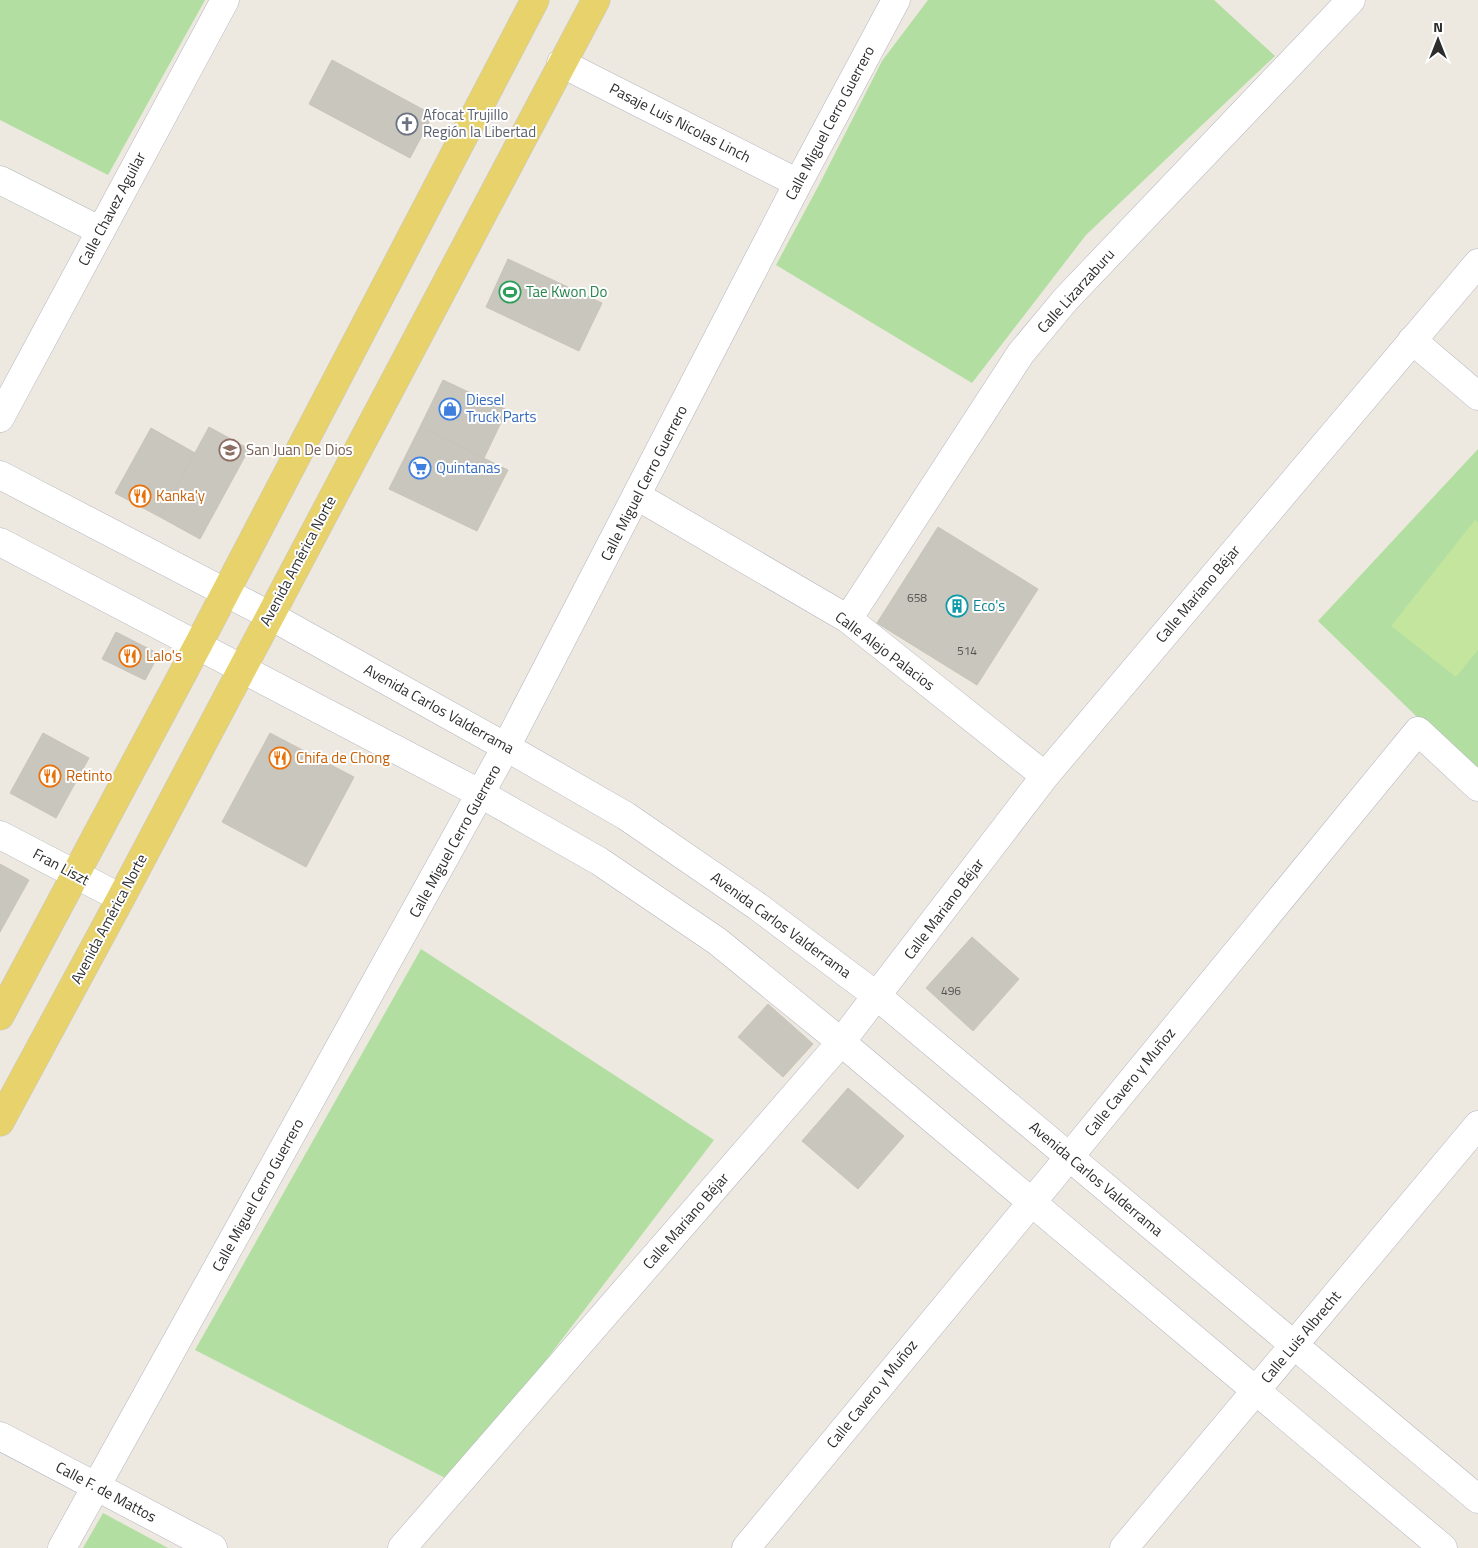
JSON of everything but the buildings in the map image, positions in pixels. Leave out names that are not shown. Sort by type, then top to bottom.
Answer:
[{"type":"main road","points":[[0,1016],[226,592],[535,0]]},
{"type":"main road","name":"Avenida América Norte","points":[[0,1122],[121,898],[596,0]]},
{"type":"street","name":"Calle Chavez Aguilar","points":[[0,418],[225,0]]},
{"type":"street","name":"Calle Miguel Cerro Guerrero","points":[[62,1548],[481,794],[798,183],[896,0]]},
{"type":"street","name":"Calle Lizarzaburu","points":[[848,620],[1021,353],[1066,299],[1351,0]]},
{"type":"street","name":"Pasaje Luis Nicolas Linch","points":[[561,63],[798,183]]},
{"type":"street","points":[[0,180],[101,231]]},
{"type":"street","name":"Calle Mariano Béjar","points":[[402,1548],[841,1042],[1045,776],[1478,263]]},
{"type":"street","points":[[1412,340],[1478,396]]},
{"type":"street","name":"Avenida Carlos Valderrama","points":[[0,474],[269,615],[506,747],[626,816],[757,906],[877,996],[1478,1499]]},
{"type":"street","name":"Calle Alejo Palacios","points":[[637,496],[848,620],[1045,776]]},
{"type":"street","points":[[0,542],[481,794],[600,860],[717,941],[841,1042],[1444,1548]]},
{"type":"street","name":"Calle Cavero y Muñoz","points":[[746,1548],[1418,731],[1478,787]]},
{"type":"street","name":"Fran Liszt","points":[[0,835],[121,898]]},
{"type":"street","name":"Calle Luis Albrecht","points":[[1124,1548],[1478,1125]]},
{"type":"street","name":"Calle F. de Mattos","points":[[0,1436],[213,1548]]},
{"type":"green space","points":[[0,0],[205,0],[108,175],[0,120]]},
{"type":"green space","points":[[928,0],[1214,0],[1275,56],[1086,235],[972,383],[776,265],[882,61]]},
{"type":"green space","points":[[1478,449],[1478,776],[1318,621]]},
{"type":"green space","points":[[1475,520],[1478,522],[1478,650],[1456,677],[1391,626]]},
{"type":"green space","points":[[421,949],[714,1140],[453,1482],[195,1350]]},
{"type":"green space","points":[[103,1513],[168,1548],[83,1548]]},
{"type":"place","name":"Afocat Trujillo Región la Libertad","points":[[407,124]]},
{"type":"place","name":"Tae Kwon Do","points":[[510,292]]},
{"type":"place","name":"Diesel Truck Parts","points":[[450,409]]},
{"type":"place","name":"San Juan De Dios","points":[[230,450]]},
{"type":"place","name":"Quintanas","points":[[420,468]]},
{"type":"place","name":"Kanka'y","points":[[140,496]]},
{"type":"place","name":"Eco's","points":[[957,606]]},
{"type":"place","name":"Lalo's","points":[[130,656]]},
{"type":"place","name":"Chifa de Chong","points":[[280,758]]},
{"type":"place","name":"Retinto","points":[[50,776]]}]
